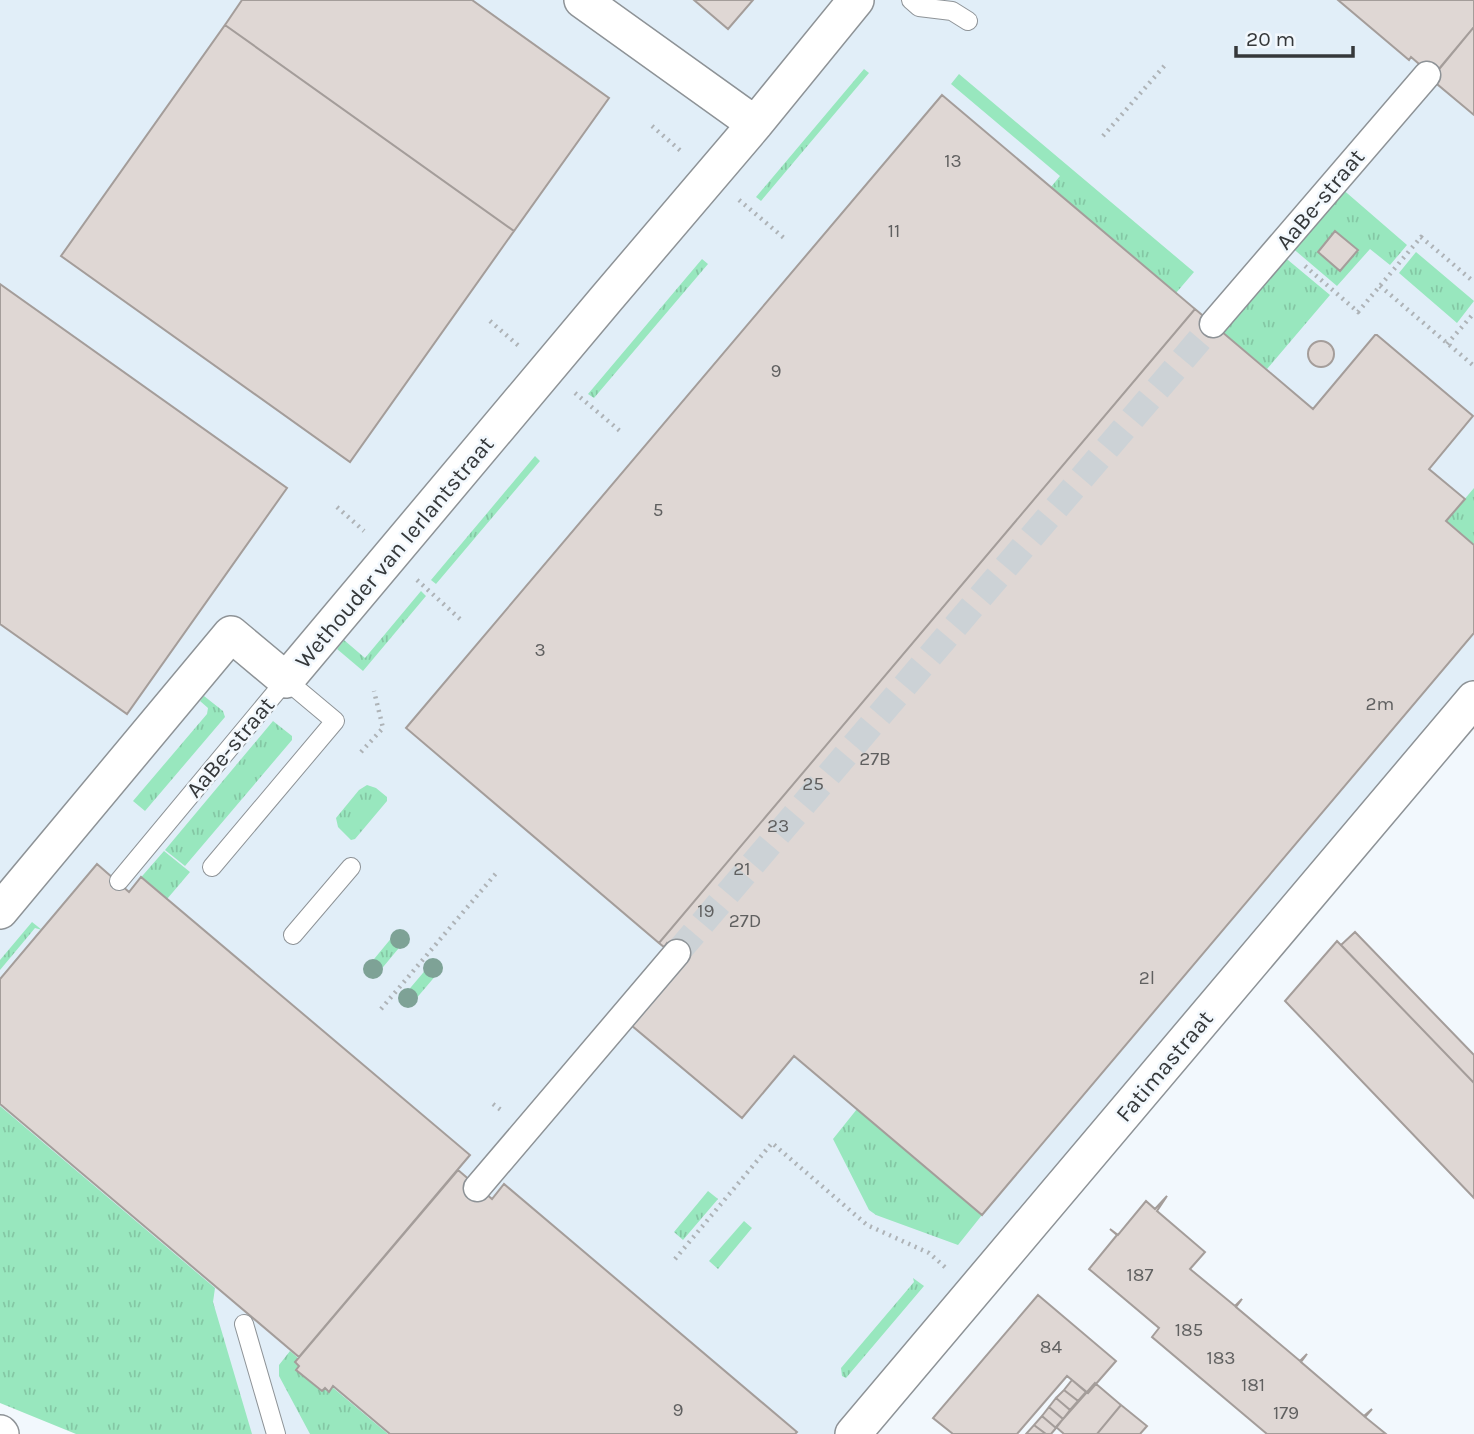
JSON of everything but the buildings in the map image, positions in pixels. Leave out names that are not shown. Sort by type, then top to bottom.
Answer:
[{"type":"street","points":[[582,0],[755,124]]},
{"type":"street","name":"Wethouder van Ierlantstraat","points":[[0,911],[231,634],[286,680],[755,124],[856,0]]},
{"type":"street","name":"AaBe-straat","points":[[1213,324],[1427,75]]},
{"type":"street","name":"Fatimastraat","points":[[853,1434],[1474,699]]},
{"type":"street","points":[[477,1188],[677,953]]},
{"type":"lane","points":[[911,0],[919,7],[953,11],[968,21]]},
{"type":"lane","name":"AaBe-straat","points":[[119,881],[286,680],[335,721],[212,867]]},
{"type":"lane","points":[[293,934],[351,867]]},
{"type":"lane","points":[[244,1324],[276,1434]]},
{"type":"path","points":[[1103,136],[1166,64]]},
{"type":"path","points":[[1280,245],[1358,312],[1421,237],[1474,282]]},
{"type":"path","points":[[1380,286],[1474,366]]},
{"type":"path","points":[[1447,344],[1474,313]]},
{"type":"path","points":[[361,752],[383,728],[374,691]]},
{"type":"path","points":[[381,1009],[498,871]]},
{"type":"path","points":[[675,1259],[772,1143],[867,1225],[929,1253],[973,1292]]},
{"type":"shaded area","points":[[0,0],[1474,0],[1474,705],[856,1434],[87,1434],[0,1398]]},
{"type":"green space","points":[[864,69],[869,73],[761,201],[756,197]]},
{"type":"green space","points":[[959,74],[1194,272],[1176,293],[1051,187],[1060,176],[951,84]]},
{"type":"green space","points":[[1340,187],[1407,245],[1390,265],[1370,249],[1337,286],[1290,246]]},
{"type":"green space","points":[[1416,252],[1474,301],[1457,323],[1399,273]]},
{"type":"green space","points":[[1282,255],[1330,295],[1267,369],[1220,331]]},
{"type":"green space","points":[[702,259],[708,264],[594,398],[588,394]]},
{"type":"green space","points":[[535,456],[540,461],[436,584],[431,580]]},
{"type":"green space","points":[[1474,488],[1474,545],[1446,521]]},
{"type":"green space","points":[[421,591],[426,596],[363,671],[337,649],[344,640],[365,658]]},
{"type":"green space","points":[[204,696],[223,711],[225,717],[145,811],[133,801],[207,714],[208,708],[200,701]]},
{"type":"green space","points":[[273,721],[292,736],[292,740],[185,866],[165,850]]},
{"type":"green space","points":[[367,785],[376,788],[387,797],[387,801],[355,839],[351,840],[338,827],[336,818],[359,790]]},
{"type":"green space","points":[[164,851],[190,872],[156,912],[130,890]]},
{"type":"green space","points":[[32,922],[42,930],[35,928],[0,970],[0,960]]},
{"type":"green space","points":[[398,930],[408,937],[374,978],[365,970]]},
{"type":"green space","points":[[434,960],[443,967],[409,1007],[400,1000]]},
{"type":"green space","points":[[0,1106],[215,1288],[213,1302],[252,1434],[76,1434],[0,1403]]},
{"type":"green space","points":[[857,1109],[982,1215],[958,1245],[869,1210],[833,1139]]},
{"type":"green space","points":[[708,1191],[718,1199],[683,1240],[674,1232]]},
{"type":"green space","points":[[744,1221],[752,1228],[718,1269],[709,1261]]},
{"type":"green space","points":[[913,1278],[924,1286],[846,1378],[842,1376],[841,1368],[914,1282]]},
{"type":"green space","points":[[290,1351],[298,1358],[295,1363],[328,1392],[332,1387],[388,1434],[310,1434],[279,1376],[279,1365]]},
{"type":"tunnel","points":[[677,953],[1213,324]]}]
